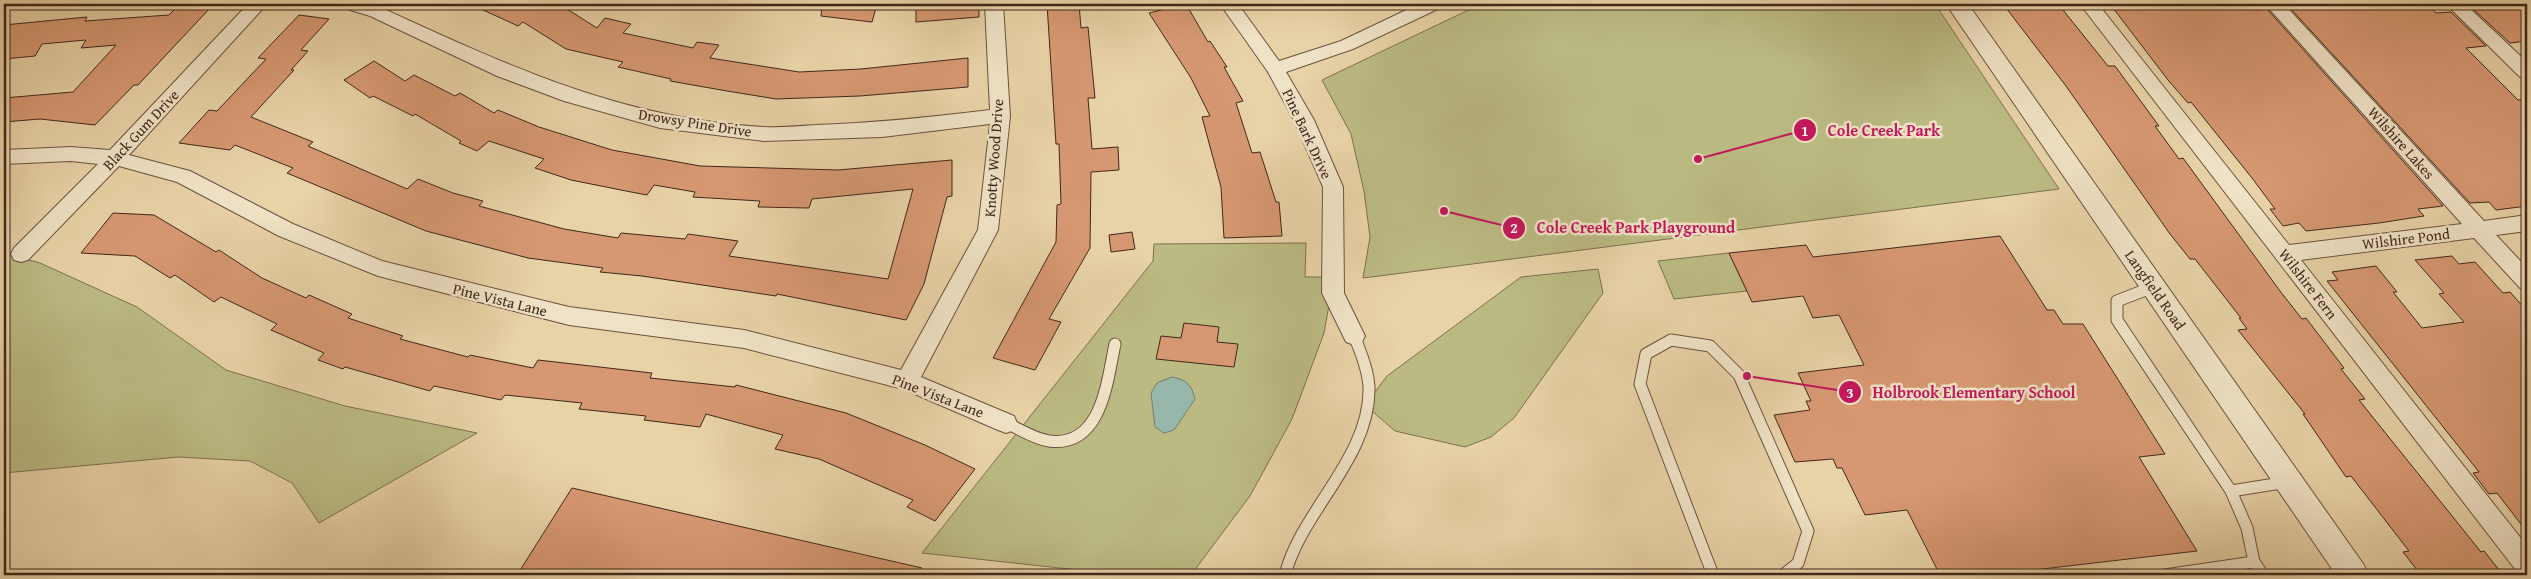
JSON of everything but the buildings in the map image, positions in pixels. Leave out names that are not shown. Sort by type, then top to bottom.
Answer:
[{"type":"street","name":"Black Gum Drive","points":[[21,254],[258,4]]},
{"type":"street","name":"Drowsy Pine Drive","points":[[350,4],[376,12],[504,70],[570,96],[660,121],[764,134],[882,130],[1000,116]]},
{"type":"street","name":"Knotty Wood Drive","points":[[907,381],[988,230],[1000,116],[994,4]]},
{"type":"street","name":"Pine Bark Drive","points":[[1229,4],[1276,69],[1304,120],[1332,187],[1333,293],[1354,336]]},
{"type":"street","points":[[1276,69],[1347,45],[1434,4]]},
{"type":"street","name":"Langfield Road","points":[[1957,4],[2353,575]]},
{"type":"street","name":"Wilshire Fern","points":[[2088,4],[2527,565]]},
{"type":"street","name":"Wilshire Lakes","points":[[2274,4],[2527,282]]},
{"type":"street","points":[[2456,4],[2527,72]]},
{"type":"street","name":"Pine Vista Lane","points":[[4,157],[71,154],[114,158],[183,176],[286,230],[378,268],[568,316],[744,339],[907,381],[1006,423]]},
{"type":"street","name":"Wilshire Pond","points":[[2285,254],[2527,223]]},
{"type":"lane","points":[[2154,288],[2117,301],[2116,320],[2232,491],[2247,528],[2254,562],[2263,575]]},
{"type":"lane","points":[[1285,575],[1293,550],[1356,439],[1368,410],[1370,389],[1367,370],[1354,336]]},
{"type":"lane","points":[[1714,575],[1640,384],[1646,354],[1671,340],[1710,346],[1739,375],[1808,531],[1798,563],[1783,575]]},
{"type":"lane","points":[[1006,423],[1047,441],[1057,442],[1078,438],[1087,432],[1098,415],[1115,344]]},
{"type":"lane","points":[[2232,491],[2288,482]]},
{"type":"lane","points":[[2165,575],[2254,562]]},
{"type":"shaded area","points":[[1481,4],[1935,4],[2059,189],[1363,278],[1370,237],[1364,191],[1351,134],[1322,80]]},
{"type":"shaded area","points":[[1306,243],[1305,277],[1334,277],[1324,333],[1292,419],[1250,496],[1191,575],[1124,575],[922,553],[1153,261],[1154,244]]},
{"type":"shaded area","points":[[4,253],[40,263],[137,307],[226,370],[345,406],[477,433],[319,523],[292,483],[250,461],[178,457],[4,473]]},
{"type":"shaded area","points":[[1729,253],[1747,291],[1674,299],[1658,261]]},
{"type":"shaded area","points":[[1598,269],[1603,293],[1514,418],[1491,437],[1465,447],[1395,431],[1365,405],[1387,376],[1521,277]]},
{"type":"shaded area","points":[[1172,377],[1188,383],[1195,399],[1174,430],[1164,433],[1155,427],[1151,393],[1157,383]]},
{"type":"place","name":"Cole Creek Park","points":[[1698,159]]},
{"type":"place","name":"Cole Creek Park Playground","points":[[1444,211]]},
{"type":"place","name":"Holbrook Elementary School","points":[[1747,376]]}]
